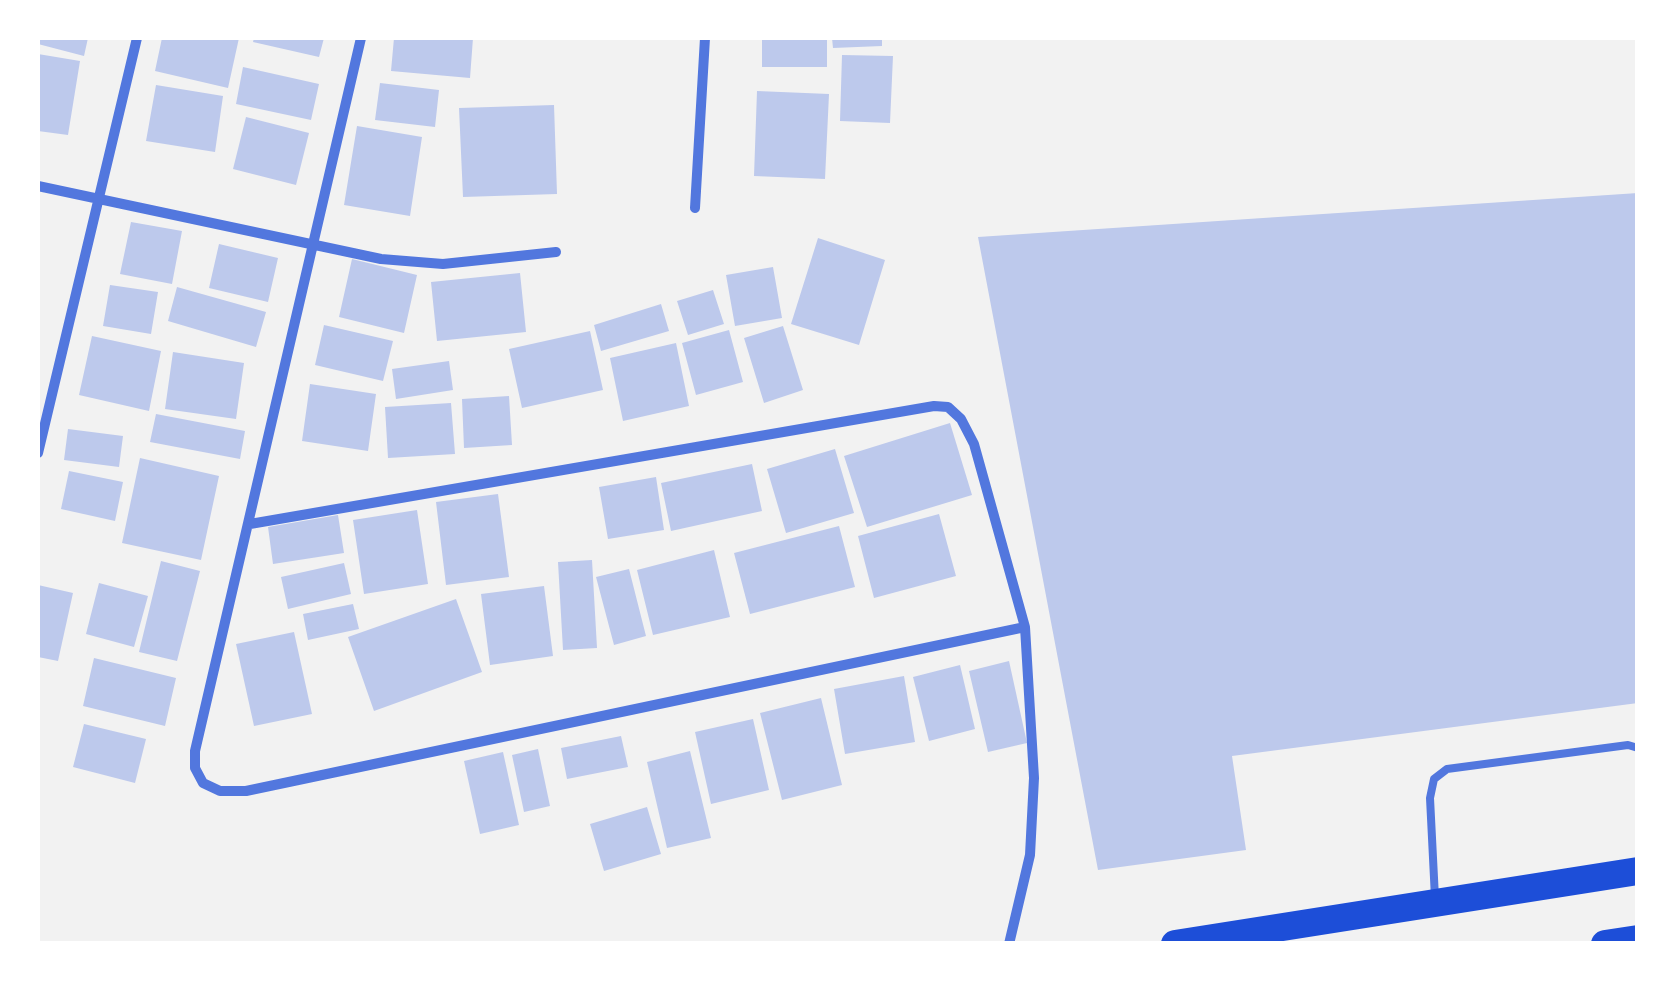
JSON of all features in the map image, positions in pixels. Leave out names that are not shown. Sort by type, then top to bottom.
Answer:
[{"type":"highway","points":[[1176,944],[1638,871]]},
{"type":"highway","points":[[1604,944],[1638,938]]},
{"type":"street","points":[[38,454],[136,38]]},
{"type":"street","points":[[362,38],[194,751],[195,768],[208,787],[246,791],[1024,626]]},
{"type":"street","points":[[695,208],[705,38]]},
{"type":"street","points":[[38,186],[310,247],[443,264],[556,252]]},
{"type":"street","points":[[250,524],[934,406],[948,407],[965,425],[996,514],[1024,626],[1034,778],[1030,855],[1009,944]]},
{"type":"lane","points":[[1435,902],[1430,798],[1434,779],[1447,769],[1628,745],[1638,748]]},
{"type":"building","points":[[38,38],[88,38],[84,56],[38,44]]},
{"type":"building","points":[[162,38],[239,38],[228,88],[155,71]]},
{"type":"building","points":[[254,38],[324,38],[319,57],[253,42]]},
{"type":"building","points":[[394,38],[473,38],[470,78],[391,71]]},
{"type":"building","points":[[762,38],[827,38],[827,67],[762,67]]},
{"type":"building","points":[[832,38],[882,38],[882,46],[833,48]]},
{"type":"building","points":[[38,54],[80,61],[68,135],[38,131]]},
{"type":"building","points":[[842,55],[893,56],[890,123],[840,121]]},
{"type":"building","points":[[243,67],[319,84],[311,120],[236,104]]},
{"type":"building","points":[[380,83],[439,90],[435,127],[375,120]]},
{"type":"building","points":[[156,85],[223,96],[215,152],[146,141]]},
{"type":"building","points":[[757,91],[829,94],[825,179],[754,176]]},
{"type":"building","points":[[554,105],[557,194],[463,197],[459,108]]},
{"type":"building","points":[[246,117],[309,133],[296,185],[233,169]]},
{"type":"building","points":[[357,126],[422,137],[410,216],[344,205]]},
{"type":"building","points":[[1638,193],[1638,703],[1232,756],[1246,850],[1098,870],[978,237]]},
{"type":"building","points":[[131,222],[182,231],[172,284],[120,274]]},
{"type":"building","points":[[818,238],[885,260],[859,345],[791,324]]},
{"type":"building","points":[[219,244],[278,258],[268,302],[209,288]]},
{"type":"building","points":[[352,259],[417,275],[404,333],[339,317]]},
{"type":"building","points":[[773,267],[782,318],[735,326],[726,275]]},
{"type":"building","points":[[520,273],[526,332],[437,341],[431,282]]},
{"type":"building","points":[[110,285],[158,292],[151,334],[103,326]]},
{"type":"building","points":[[177,287],[266,312],[256,347],[168,321]]},
{"type":"building","points":[[713,290],[724,324],[688,335],[677,301]]},
{"type":"building","points":[[661,304],[669,331],[601,351],[594,325]]},
{"type":"building","points":[[324,325],[393,341],[383,381],[315,365]]},
{"type":"building","points":[[783,326],[803,390],[764,403],[744,338]]},
{"type":"building","points":[[729,330],[743,382],[696,395],[682,343]]},
{"type":"building","points":[[590,331],[603,390],[522,408],[509,349]]},
{"type":"building","points":[[92,336],[161,351],[149,411],[79,395]]},
{"type":"building","points":[[676,343],[689,406],[623,421],[610,358]]},
{"type":"building","points":[[173,352],[244,363],[236,419],[165,409]]},
{"type":"building","points":[[449,361],[453,390],[396,399],[392,369]]},
{"type":"building","points":[[310,384],[376,394],[368,451],[302,441]]},
{"type":"building","points":[[509,396],[512,445],[464,448],[462,399]]},
{"type":"building","points":[[451,403],[455,454],[388,458],[385,407]]},
{"type":"building","points":[[156,414],[245,431],[240,459],[150,442]]},
{"type":"building","points":[[950,423],[972,495],[867,527],[844,456]]},
{"type":"building","points":[[68,429],[123,436],[119,467],[64,460]]},
{"type":"building","points":[[835,449],[854,513],[786,533],[767,469]]},
{"type":"building","points":[[140,458],[219,476],[201,560],[122,543]]},
{"type":"building","points":[[752,464],[762,511],[671,531],[661,483]]},
{"type":"building","points":[[69,471],[123,482],[115,521],[61,509]]},
{"type":"building","points":[[656,477],[664,530],[608,539],[599,487]]},
{"type":"building","points":[[498,494],[509,577],[446,585],[436,502]]},
{"type":"building","points":[[417,510],[428,584],[364,594],[353,520]]},
{"type":"building","points":[[939,514],[956,576],[874,598],[858,536]]},
{"type":"building","points":[[338,515],[344,553],[273,564],[268,527]]},
{"type":"building","points":[[839,526],[855,587],[750,614],[734,553]]},
{"type":"building","points":[[714,550],[730,617],[653,635],[637,570]]},
{"type":"building","points":[[592,560],[597,648],[563,650],[558,562]]},
{"type":"building","points":[[161,561],[200,571],[177,661],[139,652]]},
{"type":"building","points":[[344,563],[351,594],[288,609],[281,577]]},
{"type":"building","points":[[629,569],[646,636],[614,645],[596,577]]},
{"type":"building","points":[[99,583],[148,596],[134,647],[86,634]]},
{"type":"building","points":[[38,585],[73,593],[58,661],[38,657]]},
{"type":"building","points":[[544,586],[553,656],[490,665],[481,594]]},
{"type":"building","points":[[456,599],[482,672],[374,711],[348,637]]},
{"type":"building","points":[[353,604],[359,629],[308,640],[303,614]]},
{"type":"building","points":[[294,632],[312,714],[254,726],[236,644]]},
{"type":"building","points":[[94,658],[176,678],[165,726],[83,706]]},
{"type":"building","points":[[1009,661],[1027,743],[988,752],[969,671]]},
{"type":"building","points":[[960,665],[975,729],[929,741],[913,677]]},
{"type":"building","points":[[904,676],[915,742],[845,754],[834,689]]},
{"type":"building","points":[[821,698],[842,785],[782,800],[760,713]]},
{"type":"building","points":[[753,719],[769,790],[711,804],[695,732]]},
{"type":"building","points":[[84,724],[146,739],[135,783],[73,767]]},
{"type":"building","points":[[621,736],[628,767],[567,779],[561,748]]},
{"type":"building","points":[[538,749],[550,806],[524,812],[512,755]]},
{"type":"building","points":[[690,751],[711,838],[667,848],[647,762]]},
{"type":"building","points":[[503,752],[519,825],[480,834],[464,761]]},
{"type":"building","points":[[647,807],[661,854],[604,871],[590,824]]}]
